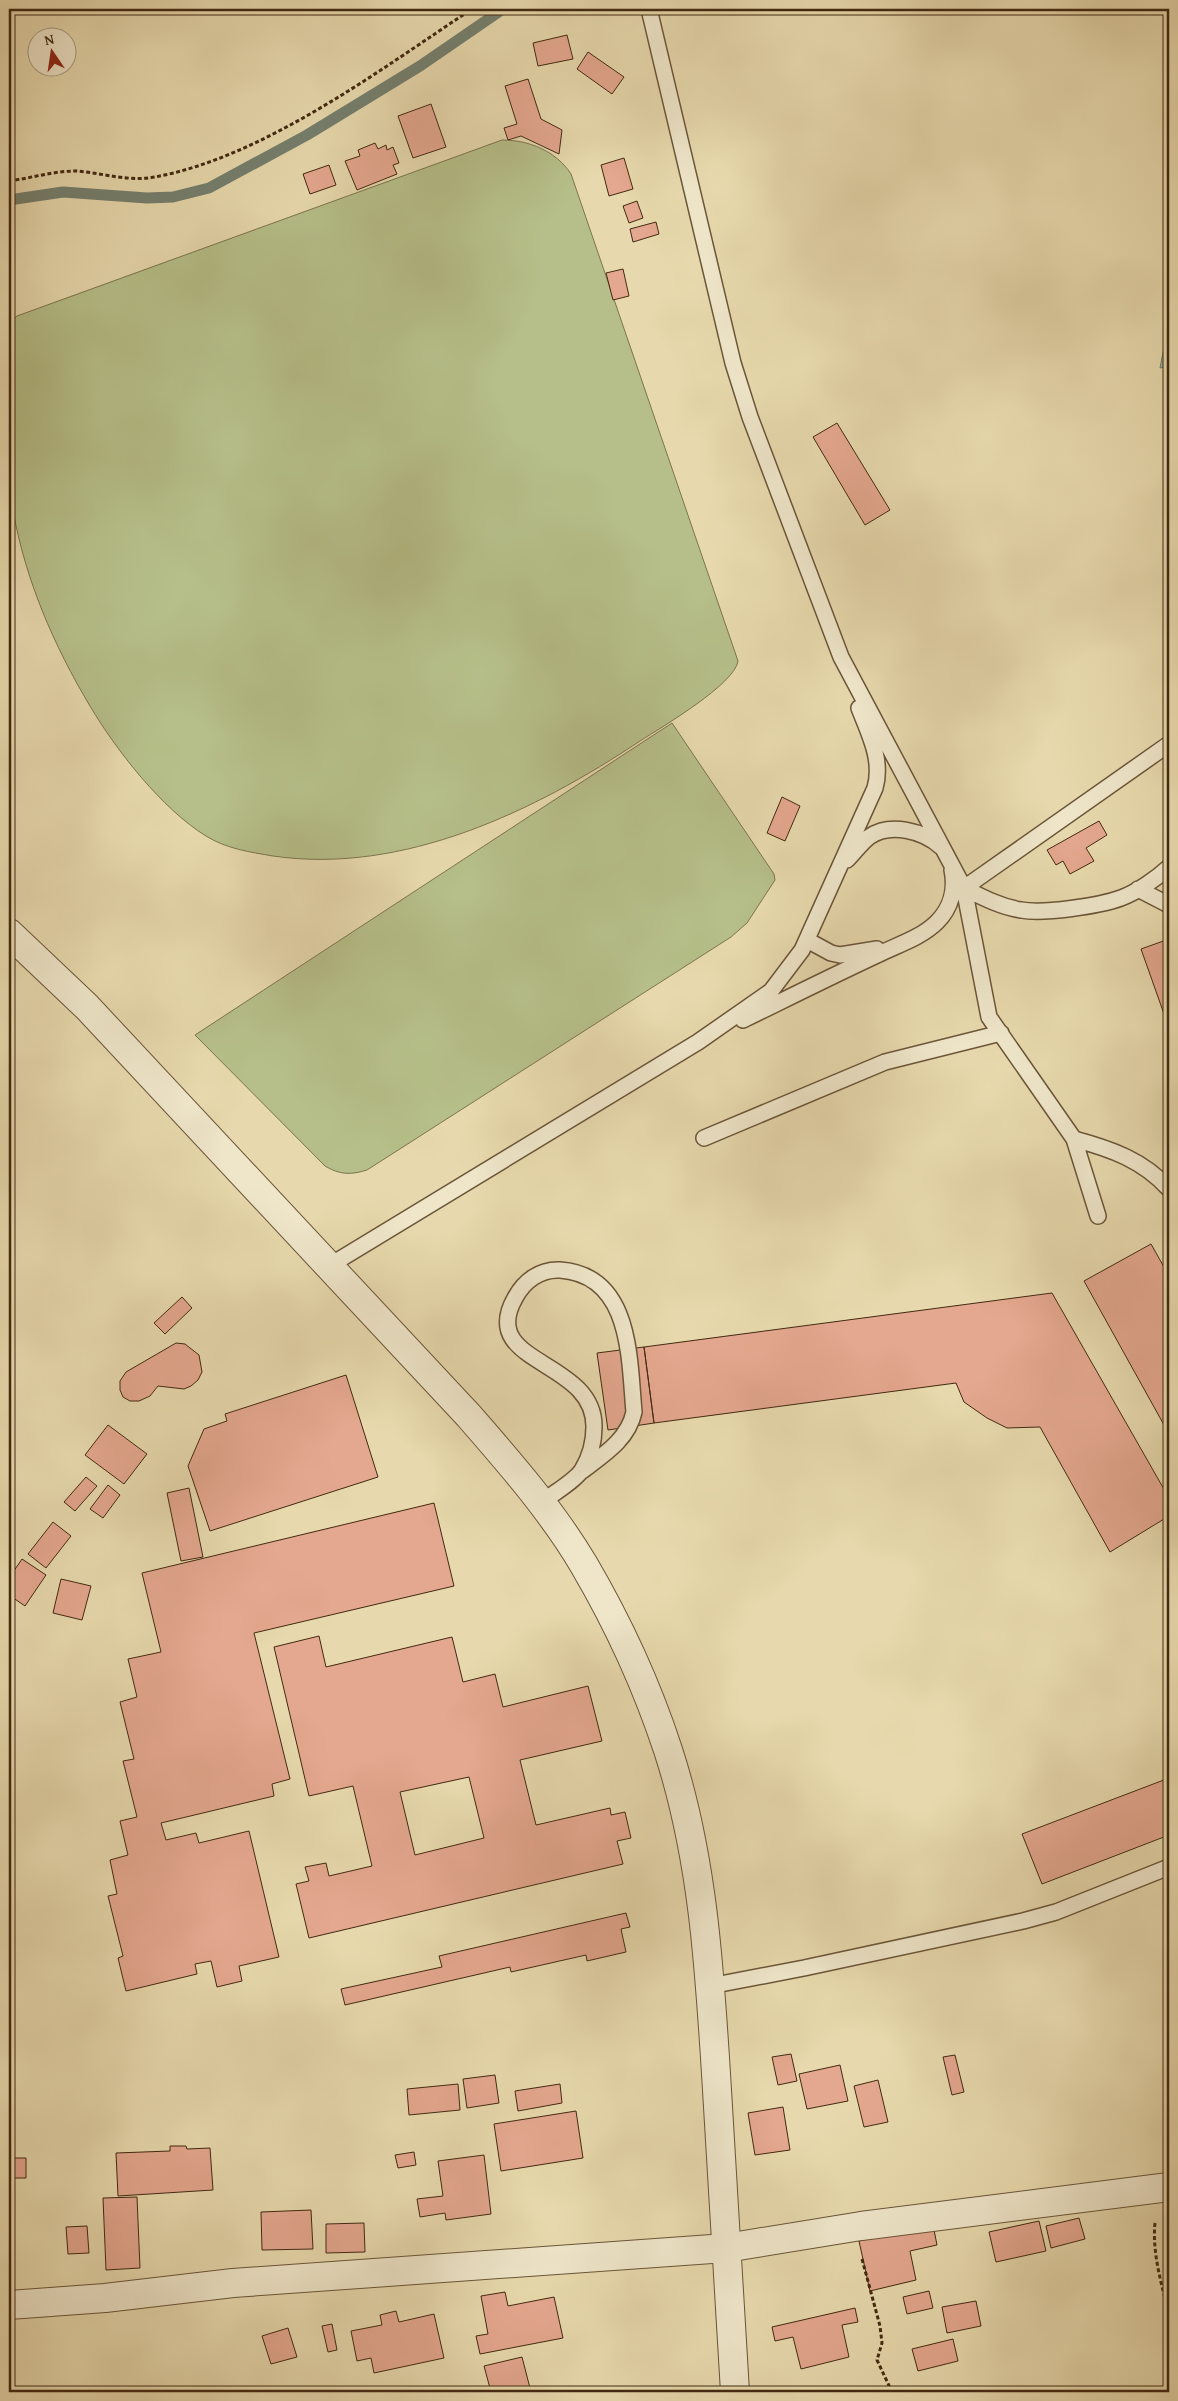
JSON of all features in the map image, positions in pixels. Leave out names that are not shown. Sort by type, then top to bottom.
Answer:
[{"type":"street","points":[[9,933],[87,1008],[469,1416],[541,1503],[583,1564],[607,1607],[630,1654],[659,1724],[678,1783],[691,1842],[710,1986],[735,2392]]},
{"type":"street","points":[[9,2305],[105,2298],[233,2283],[726,2248],[853,2227],[1163,2187]]},
{"type":"lane","points":[[328,1266],[698,1042],[771,991],[792,965],[807,940],[875,788],[879,774],[876,755],[750,417],[733,363],[649,9]]},
{"type":"lane","points":[[841,657],[964,888],[989,1017],[1074,1139],[1098,1216]]},
{"type":"lane","points":[[964,888],[1169,744]]},
{"type":"lane","points":[[698,1042],[924,932],[938,922],[951,900],[954,886],[952,866],[947,854],[934,841],[913,831],[897,830],[870,836],[847,860],[828,891]]},
{"type":"lane","points":[[964,888],[1003,906],[1023,911],[1046,910],[1096,904],[1122,898],[1169,867]]},
{"type":"lane","points":[[1138,889],[1169,904]]},
{"type":"lane","points":[[807,940],[831,953],[840,955],[894,947]]},
{"type":"lane","points":[[704,1138],[885,1062],[1001,1033]]},
{"type":"lane","points":[[1074,1139],[1125,1154],[1147,1168],[1169,1189]]},
{"type":"lane","points":[[541,1503],[618,1443],[632,1423],[634,1412],[626,1338],[622,1318],[614,1303],[603,1288],[586,1277],[570,1271],[552,1270],[534,1276],[522,1286],[508,1313],[508,1327],[511,1337],[519,1348],[571,1381],[589,1401],[594,1422],[594,1440],[582,1471]]},
{"type":"lane","points":[[710,1986],[1023,1921],[1056,1912],[1169,1866]]},
{"type":"path","points":[[9,181],[76,171],[117,178],[153,177],[180,172],[220,157],[280,130],[363,81],[472,9]]},
{"type":"path","points":[[1163,2187],[1154,2236],[1158,2269],[1169,2315]]},
{"type":"path","points":[[853,2227],[880,2326],[882,2343],[877,2360],[892,2392]]},
{"type":"path","points":[[1169,2321],[1169,2371]]},
{"type":"green space","points":[[502,140],[522,142],[541,148],[558,159],[571,174],[738,661],[734,670],[725,681],[711,693],[680,716],[599,767],[557,791],[512,813],[466,832],[419,846],[370,856],[322,859],[273,856],[222,844],[189,824],[157,795],[113,741],[90,706],[64,660],[42,611],[18,536],[10,487],[7,440],[9,323],[17,316]]},
{"type":"green space","points":[[672,723],[774,874],[775,880],[747,923],[731,937],[367,1170],[356,1173],[341,1173],[325,1166],[195,1035]]},
{"type":"water","points":[[1169,322],[1169,366],[1160,368]]},
{"type":"building","points":[[567,35],[573,59],[538,66],[533,43]]},
{"type":"building","points":[[588,52],[624,77],[612,94],[577,69]]},
{"type":"building","points":[[528,79],[541,119],[562,130],[559,154],[521,136],[508,140],[504,128],[517,124],[505,86]]},
{"type":"building","points":[[431,104],[446,147],[413,158],[398,116]]},
{"type":"building","points":[[375,143],[378,149],[386,145],[387,150],[393,147],[399,163],[393,165],[397,174],[357,190],[345,161],[360,156],[358,150]]},
{"type":"building","points":[[624,158],[633,189],[609,196],[601,165]]},
{"type":"building","points":[[329,165],[336,185],[310,194],[303,174]]},
{"type":"building","points":[[637,201],[643,218],[629,223],[623,206]]},
{"type":"building","points":[[656,222],[659,234],[633,242],[630,229]]},
{"type":"building","points":[[623,269],[629,296],[613,300],[606,273]]},
{"type":"building","points":[[837,423],[890,510],[865,525],[813,437]]},
{"type":"building","points":[[782,797],[800,806],[785,841],[767,833]]},
{"type":"building","points":[[1099,821],[1107,835],[1086,848],[1094,861],[1070,874],[1063,861],[1056,865],[1047,850]]},
{"type":"building","points":[[1169,939],[1169,1028],[1141,949]]},
{"type":"building","points":[[1151,1244],[1169,1276],[1169,1434],[1084,1281]]},
{"type":"building","points":[[1052,1293],[1169,1498],[1169,1516],[1110,1552],[1040,1427],[1007,1428],[987,1418],[964,1402],[956,1383],[654,1423],[644,1347]]},
{"type":"building","points":[[182,1297],[192,1308],[165,1334],[154,1323]]},
{"type":"building","points":[[176,1343],[185,1344],[199,1355],[202,1372],[198,1380],[184,1389],[158,1386],[150,1396],[139,1401],[130,1401],[123,1397],[120,1390],[120,1381],[126,1372]]},
{"type":"building","points":[[644,1347],[654,1423],[608,1430],[597,1353]]},
{"type":"building","points":[[346,1375],[378,1477],[210,1531],[188,1466],[204,1429],[227,1421],[225,1414]]},
{"type":"building","points":[[108,1425],[147,1454],[124,1484],[85,1455]]},
{"type":"building","points":[[86,1477],[97,1486],[75,1511],[64,1502]]},
{"type":"building","points":[[108,1485],[120,1495],[103,1518],[90,1509]]},
{"type":"building","points":[[189,1488],[203,1557],[181,1561],[167,1493]]},
{"type":"building","points":[[434,1503],[454,1586],[254,1633],[290,1779],[272,1784],[274,1796],[161,1823],[166,1840],[196,1833],[199,1843],[249,1831],[279,1957],[239,1966],[242,1981],[217,1987],[211,1961],[195,1964],[197,1974],[126,1991],[118,1958],[123,1956],[108,1896],[117,1894],[110,1860],[128,1855],[120,1821],[137,1817],[123,1761],[134,1759],[120,1702],[137,1697],[128,1659],[161,1652],[142,1573]]},
{"type":"building","points":[[53,1522],[71,1536],[46,1568],[28,1554]]},
{"type":"building","points":[[22,1559],[46,1575],[25,1606],[9,1595],[9,1578]]},
{"type":"building","points":[[61,1579],[91,1586],[82,1620],[53,1613]]},
{"type":"building","points":[[319,1636],[326,1667],[452,1637],[463,1682],[495,1674],[503,1707],[588,1686],[602,1741],[520,1760],[536,1825],[610,1808],[611,1815],[625,1812],[631,1838],[617,1841],[623,1864],[309,1938],[296,1884],[309,1881],[305,1867],[326,1863],[329,1876],[372,1866],[353,1786],[309,1796],[274,1647]],"holes":[[[469,1777],[484,1838],[415,1855],[400,1792]]]},
{"type":"building","points":[[1169,1778],[1169,1835],[1042,1884],[1022,1834]]},
{"type":"building","points":[[626,1913],[630,1927],[621,1929],[626,1952],[587,1961],[586,1955],[511,1972],[510,1967],[345,2005],[341,1989],[442,1967],[439,1956]]},
{"type":"building","points":[[791,2054],[797,2081],[778,2085],[772,2057]]},
{"type":"building","points":[[955,2055],[964,2092],[952,2095],[943,2057]]},
{"type":"building","points":[[840,2065],[848,2101],[807,2109],[799,2074]]},
{"type":"building","points":[[495,2075],[499,2103],[467,2108],[463,2079]]},
{"type":"building","points":[[878,2080],[888,2122],[864,2127],[854,2086]]},
{"type":"building","points":[[458,2084],[460,2110],[409,2115],[407,2089]]},
{"type":"building","points":[[560,2084],[562,2103],[518,2111],[515,2091]]},
{"type":"building","points":[[783,2107],[790,2150],[755,2155],[748,2113]]},
{"type":"building","points":[[576,2111],[583,2158],[501,2171],[494,2124]]},
{"type":"building","points":[[170,2146],[186,2146],[187,2149],[210,2148],[213,2190],[118,2196],[116,2153],[170,2151]]},
{"type":"building","points":[[414,2152],[416,2165],[398,2168],[395,2155]]},
{"type":"building","points":[[484,2155],[491,2214],[446,2220],[445,2213],[420,2217],[417,2199],[443,2196],[438,2161]]},
{"type":"building","points":[[9,2158],[26,2158],[26,2178],[9,2178]]},
{"type":"building","points":[[137,2197],[140,2268],[106,2270],[103,2198]]},
{"type":"building","points":[[311,2210],[313,2249],[262,2250],[261,2212]]},
{"type":"building","points":[[1079,2218],[1085,2239],[1051,2248],[1046,2226]]},
{"type":"building","points":[[1039,2221],[1046,2251],[996,2262],[989,2232]]},
{"type":"building","points":[[364,2223],[365,2252],[326,2253],[326,2224]]},
{"type":"building","points":[[933,2225],[937,2245],[910,2251],[916,2280],[870,2291],[859,2241]]},
{"type":"building","points":[[87,2226],[89,2253],[68,2254],[66,2227]]},
{"type":"building","points":[[929,2291],[933,2308],[907,2314],[903,2297]]},
{"type":"building","points":[[505,2292],[508,2306],[554,2297],[563,2338],[480,2354],[476,2336],[488,2334],[481,2296]]},
{"type":"building","points":[[976,2301],[981,2326],[947,2333],[942,2307]]},
{"type":"building","points":[[855,2308],[858,2322],[842,2325],[849,2357],[801,2369],[793,2337],[775,2341],[772,2327]]},
{"type":"building","points":[[396,2311],[399,2322],[434,2314],[444,2358],[374,2373],[371,2358],[357,2361],[351,2331],[382,2325],[380,2315]]},
{"type":"building","points":[[332,2324],[337,2350],[328,2352],[322,2326]]},
{"type":"building","points":[[288,2328],[297,2357],[271,2364],[262,2336]]},
{"type":"building","points":[[953,2339],[958,2361],[918,2371],[912,2349]]},
{"type":"building","points":[[522,2357],[531,2392],[491,2392],[484,2366]]},
{"type":"waterway","points":[[9,200],[63,192],[147,198],[173,197],[209,188],[307,135],[420,66],[503,9]]}]
